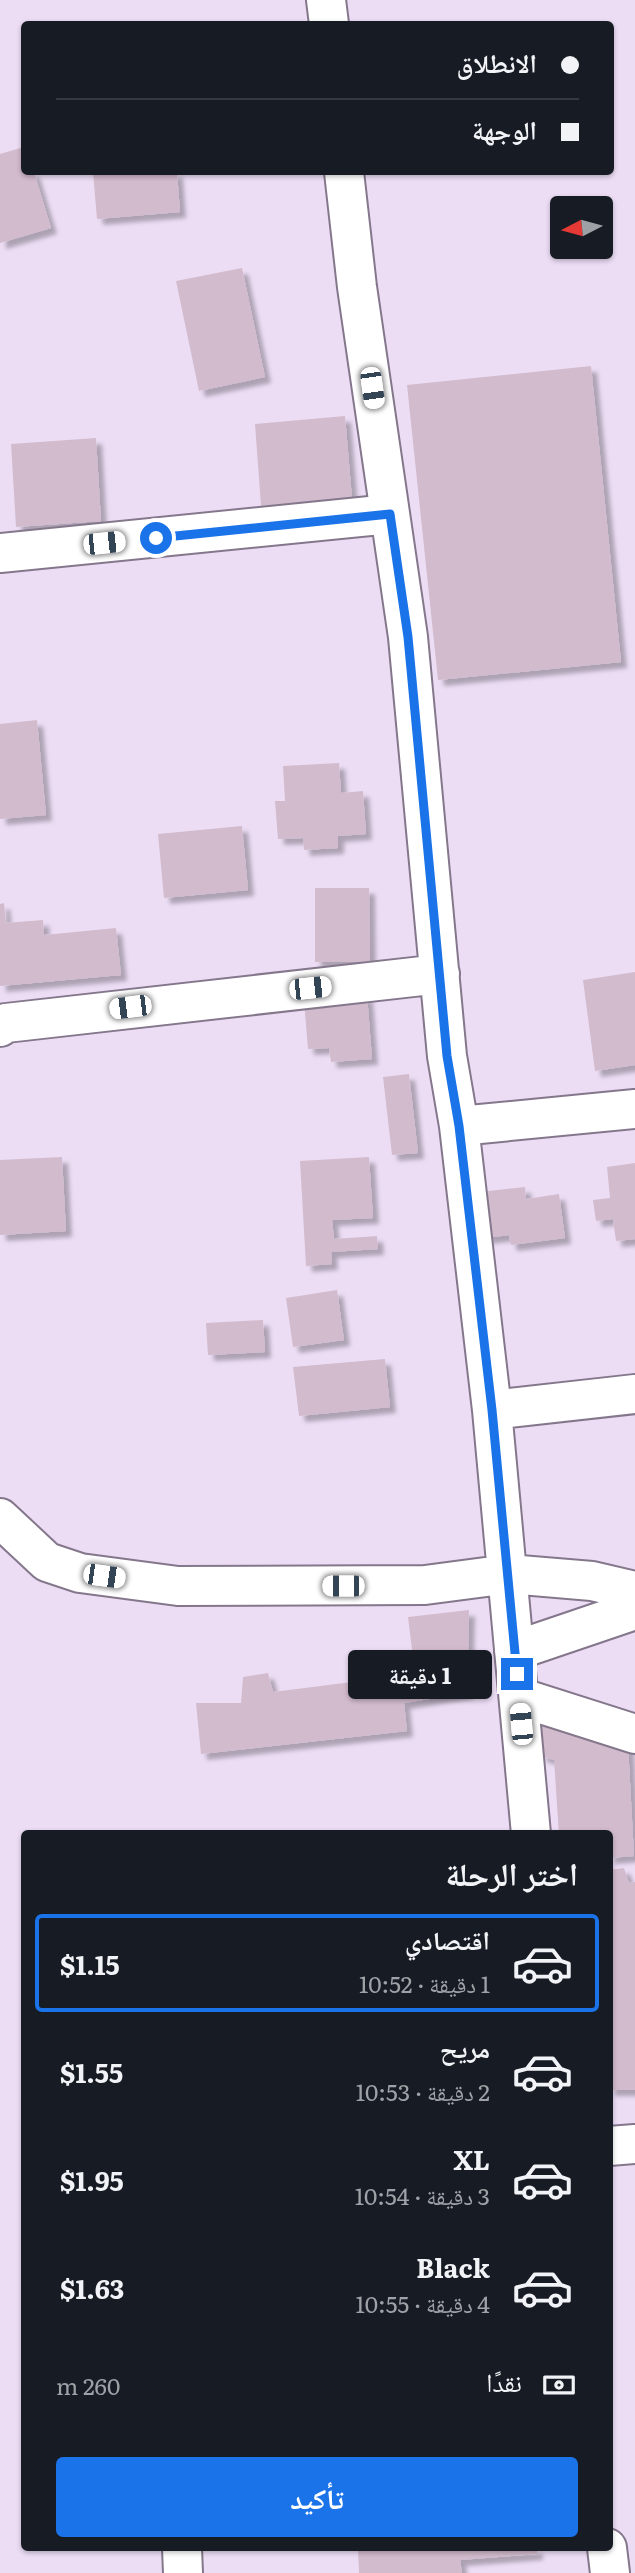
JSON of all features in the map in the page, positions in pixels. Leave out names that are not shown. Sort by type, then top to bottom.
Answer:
[{"type":"street","points":[[326,0],[329,21]]},
{"type":"street","points":[[344,175],[356,287],[408,637],[447,1056],[459,1126],[492,1410],[531,1830]]},
{"type":"street","points":[[0,553],[390,514]]},
{"type":"street","points":[[0,1027],[6,1023],[141,1006],[440,974]]},
{"type":"street","points":[[459,1126],[635,1109]]},
{"type":"street","points":[[492,1410],[635,1394]]},
{"type":"street","points":[[0,1518],[47,1562],[80,1573],[178,1586],[425,1585],[508,1574],[592,1581],[635,1591]]},
{"type":"street","points":[[514,1651],[635,1610]]},
{"type":"street","points":[[519,1697],[635,1734]]},
{"type":"street","points":[[613,2146],[635,2144]]},
{"type":"street","points":[[182,2551],[183,2573]]},
{"type":"street","points":[[607,2551],[610,2573]]},
{"type":"building","points":[[21,148],[21,175],[35,175],[51,228],[0,243],[0,154]]},
{"type":"building","points":[[93,175],[177,175],[180,212],[97,219]]},
{"type":"building","points":[[242,268],[265,377],[199,391],[176,281]]},
{"type":"building","points":[[591,366],[621,662],[438,680],[407,385]]},
{"type":"building","points":[[345,416],[352,499],[261,506],[255,424]]},
{"type":"building","points":[[96,438],[101,521],[16,527],[11,444]]},
{"type":"building","points":[[37,720],[46,815],[0,819],[0,724]]},
{"type":"building","points":[[339,763],[341,793],[363,791],[366,834],[338,836],[338,848],[304,850],[303,838],[278,839],[275,801],[285,801],[283,766]]},
{"type":"building","points":[[242,826],[248,890],[164,898],[158,834]]},
{"type":"building","points":[[315,888],[369,888],[370,962],[315,962]]},
{"type":"building","points":[[4,903],[6,923],[43,920],[44,935],[116,928],[121,975],[0,986],[0,904]]},
{"type":"building","points":[[635,972],[635,1065],[595,1071],[583,980]]},
{"type":"building","points":[[367,995],[372,1059],[331,1062],[329,1048],[308,1049],[304,1001]]},
{"type":"building","points":[[409,1074],[418,1153],[392,1155],[383,1077]]},
{"type":"building","points":[[62,1157],[66,1231],[0,1235],[0,1160]]},
{"type":"building","points":[[369,1157],[373,1218],[332,1220],[334,1239],[377,1236],[378,1249],[331,1252],[332,1264],[306,1266],[300,1161]]},
{"type":"building","points":[[635,1163],[635,1239],[616,1241],[613,1219],[596,1221],[593,1200],[610,1198],[607,1167]]},
{"type":"building","points":[[525,1187],[526,1199],[559,1194],[565,1238],[511,1245],[509,1235],[485,1238],[479,1192]]},
{"type":"building","points":[[337,1290],[344,1340],[293,1347],[286,1298]]},
{"type":"building","points":[[263,1320],[265,1352],[208,1355],[206,1323]]},
{"type":"building","points":[[385,1359],[390,1407],[299,1416],[293,1367]]},
{"type":"building","points":[[469,1610],[467,1693],[404,1703],[407,1731],[201,1754],[196,1703],[241,1703],[243,1677],[268,1673],[273,1692],[415,1674],[408,1617]]},
{"type":"building","points":[[538,1721],[628,1745],[634,1856],[613,1858],[613,1830],[559,1830],[554,1760],[541,1756]]},
{"type":"building","points":[[624,1868],[629,1883],[635,1882],[635,2090],[613,2090],[613,1869]]},
{"type":"building","points":[[358,2551],[537,2551],[537,2554],[460,2560],[462,2573],[359,2573]]},
{"type":"route","points":[[156,538],[390,514],[408,637],[447,1056],[459,1126],[492,1410],[517,1674]]}]
